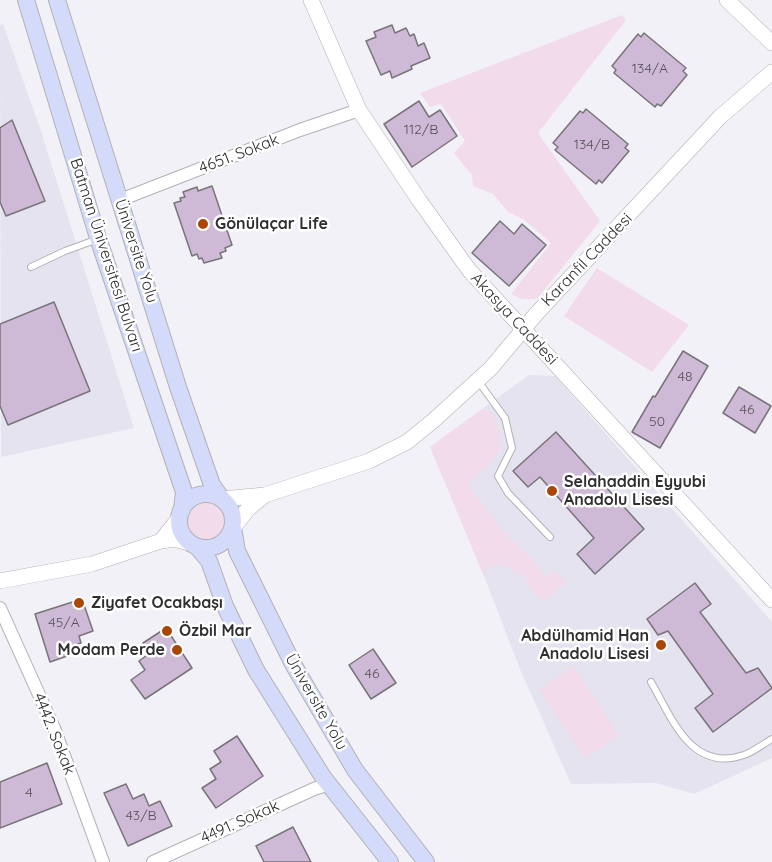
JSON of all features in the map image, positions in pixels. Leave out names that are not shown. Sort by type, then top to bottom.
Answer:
[{"type":"main road","name":"Batman Üniversitesi Bulvarı","points":[[26,0],[98,238],[184,492],[181,514]]},
{"type":"main road","name":"Üniversite Yolu","points":[[57,0],[178,387],[212,485],[222,499]]},
{"type":"main road","points":[[193,545],[215,547],[223,542],[233,528],[231,510],[222,499],[212,494],[203,494],[187,502],[181,514],[180,527],[183,536],[209,561],[225,606],[256,670],[329,784],[390,862]]},
{"type":"main road","name":"Üniversite Yolu","points":[[233,528],[237,551],[293,664],[355,770],[426,862]]},
{"type":"street","name":"Akasya Caddesi","points":[[311,0],[359,110],[469,270],[772,600]]},
{"type":"street","points":[[728,0],[772,43]]},
{"type":"street","name":"Karanfil Caddesi","points":[[265,495],[369,461],[407,442],[491,368],[522,330],[720,117],[772,72]]},
{"type":"street","name":"4651. Sokak","points":[[120,200],[300,130],[359,110]]},
{"type":"street","points":[[222,499],[265,495]]},
{"type":"street","points":[[233,528],[248,509],[265,495]]},
{"type":"street","points":[[161,541],[181,514]]},
{"type":"street","points":[[0,581],[92,564],[161,541],[173,539],[193,545]]},
{"type":"street","name":"4442. Sokak","points":[[0,608],[54,728],[103,862]]},
{"type":"street","name":"4491. Sokak","points":[[153,862],[329,784]]},
{"type":"lane","points":[[31,267],[65,250],[98,238]]},
{"type":"lane","points":[[477,380],[505,418],[512,448],[498,476],[508,493],[550,537]]},
{"type":"lane","points":[[651,682],[685,740],[700,754],[719,759],[744,755],[772,739]]},
{"type":"shaded area","points":[[622,15],[626,20],[538,133],[600,221],[537,299],[522,299],[511,294],[551,243],[523,219],[508,212],[493,194],[473,186],[472,175],[454,153],[465,141],[441,104],[430,107],[420,93]]},
{"type":"shaded area","points":[[3,24],[41,131],[134,428],[1,457],[0,25]]},
{"type":"shaded area","points":[[597,268],[689,325],[652,372],[564,316]]},
{"type":"shaded area","points":[[529,375],[555,376],[772,622],[772,758],[694,794],[656,783],[571,784],[520,669],[470,540],[430,447]]},
{"type":"shaded area","points":[[482,409],[492,412],[500,438],[500,447],[493,460],[468,485],[506,534],[532,559],[546,578],[554,571],[566,582],[546,600],[533,592],[526,577],[502,565],[493,565],[483,574],[430,447]]},
{"type":"shaded area","points":[[207,501],[221,507],[227,521],[221,535],[207,541],[193,535],[187,521],[193,507]]},
{"type":"shaded area","points":[[574,666],[619,735],[584,758],[539,689]]},
{"type":"building","points":[[392,25],[395,33],[406,28],[410,36],[414,34],[418,46],[424,43],[430,58],[392,78],[390,71],[381,75],[366,41],[376,37],[374,32]]},
{"type":"building","points":[[644,33],[686,68],[683,71],[687,75],[661,106],[657,104],[655,107],[614,73],[616,70],[612,66],[638,34],[641,37]]},
{"type":"building","points":[[419,101],[429,117],[440,110],[457,136],[412,167],[384,124]]},
{"type":"building","points":[[586,109],[628,144],[625,148],[629,151],[602,183],[599,180],[596,184],[555,150],[558,147],[553,143],[580,111],[583,113]]},
{"type":"building","points":[[12,120],[45,201],[6,216],[0,202],[0,128]]},
{"type":"building","name":"Gönülaçar Life","points":[[212,186],[232,245],[220,253],[222,258],[204,263],[197,254],[192,256],[174,203],[185,197],[183,192],[197,187],[198,191]]},
{"type":"building","points":[[500,221],[514,234],[522,224],[546,245],[509,286],[472,253]]},
{"type":"building","points":[[54,302],[90,391],[8,425],[0,406],[0,324]]},
{"type":"building","points":[[683,351],[708,366],[660,448],[632,432]]},
{"type":"building","points":[[739,387],[771,406],[755,433],[723,413]]},
{"type":"building","points":[[556,432],[644,529],[595,574],[577,554],[594,538],[540,477],[528,487],[513,471]]},
{"type":"building","points":[[695,583],[711,604],[700,612],[746,673],[758,668],[772,688],[713,732],[695,708],[713,694],[668,631],[658,635],[647,619]]},
{"type":"building","points":[[82,599],[93,631],[79,636],[81,643],[67,647],[70,655],[50,662],[35,614]]},
{"type":"building","points":[[166,628],[192,668],[145,699],[131,680],[145,670],[139,661],[150,653],[143,643]]},
{"type":"building","points":[[373,649],[396,683],[371,699],[349,665]]},
{"type":"building","points":[[237,736],[263,776],[216,808],[202,788],[216,779],[210,769],[221,762],[214,751]]},
{"type":"building","points":[[47,763],[62,804],[0,828],[0,782]]},
{"type":"building","points":[[126,784],[133,799],[144,794],[149,806],[160,801],[172,826],[128,846],[104,793]]},
{"type":"building","points":[[293,827],[311,862],[264,862],[256,846]]},
{"type":"place","name":"Gönülaçar Life","points":[[203,224]]},
{"type":"place","name":"Selahaddin Eyyubi Anadolu Lisesi","points":[[552,491]]},
{"type":"place","name":"Ziyafet Ocakbaşı","points":[[79,603]]},
{"type":"place","name":"Özbil Mar","points":[[167,631]]},
{"type":"place","name":"Abdülhamid Han Anadolu Lisesi","points":[[661,645]]},
{"type":"place","name":"Modam Perde","points":[[177,650]]}]
